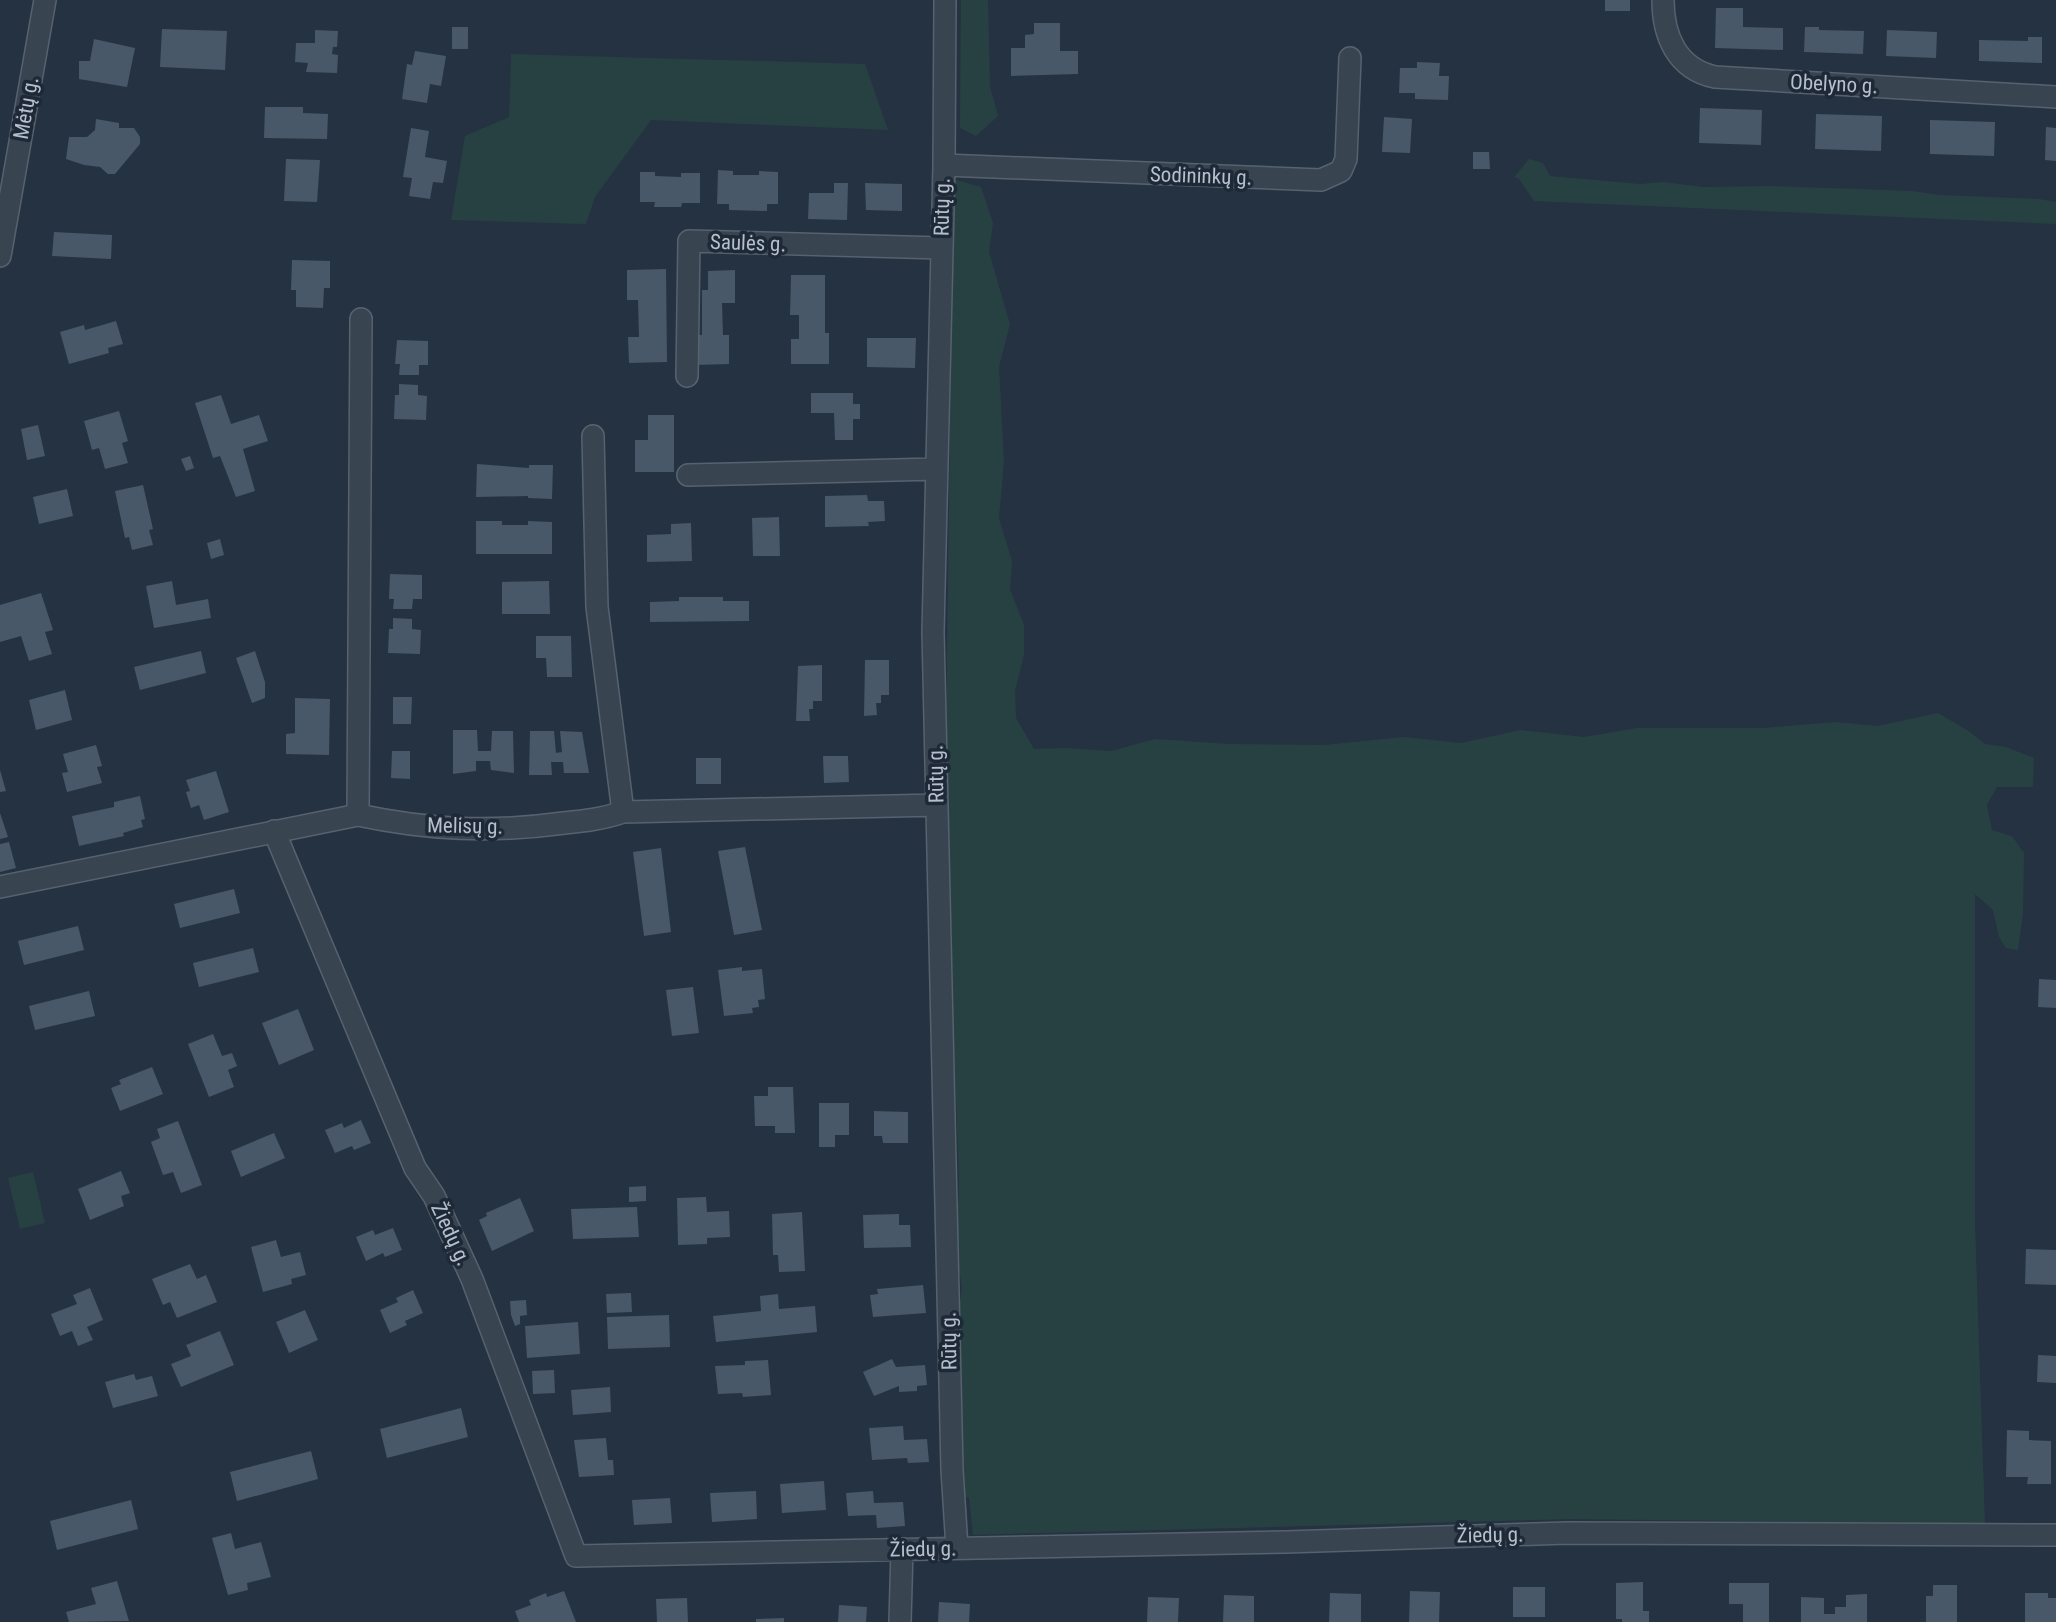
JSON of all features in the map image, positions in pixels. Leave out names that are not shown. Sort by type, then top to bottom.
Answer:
[{"type":"street","name":"Mėtų g.","points":[[0,256],[45,0]]},
{"type":"street","name":"Rūtų g.","points":[[945,0],[944,165],[933,632],[952,1470],[957,1548]]},
{"type":"street","name":"Obelyno g.","points":[[1663,0],[1664,24],[1670,41],[1686,64],[1699,74],[1727,78],[2056,97]]},
{"type":"street","name":"Sodininkų g.","points":[[944,165],[1321,180],[1341,171],[1346,159],[1350,58]]},
{"type":"street","name":"Saulės g.","points":[[687,376],[689,241],[942,248]]},
{"type":"street","points":[[358,815],[361,319]]},
{"type":"street","points":[[593,436],[597,607],[623,813]]},
{"type":"street","points":[[688,475],[936,469]]},
{"type":"street","name":"Melisų g.","points":[[0,887],[358,815],[395,823],[461,830],[540,827],[623,813],[937,805]]},
{"type":"street","name":"Žiedų g.","points":[[274,831],[415,1168],[435,1196],[472,1279],[576,1556],[1286,1542],[1567,1533],[2056,1535]]},
{"type":"street","points":[[900,1622],[902,1549]]},
{"type":"green space","points":[[961,0],[988,0],[990,86],[998,116],[976,136],[960,128]]},
{"type":"green space","points":[[511,54],[865,64],[888,130],[651,120],[595,197],[586,224],[451,220],[465,136],[509,117]]},
{"type":"green space","points":[[1529,159],[1543,163],[1550,176],[1640,184],[1664,182],[1704,187],[1771,186],[1912,191],[1940,195],[2039,199],[2056,202],[2056,224],[1534,201],[1519,179],[1514,177]]},
{"type":"green space","points":[[953,179],[981,187],[993,223],[989,252],[1010,324],[999,367],[1004,461],[999,518],[1012,561],[1010,589],[1024,625],[1024,654],[1015,691],[1016,718],[1034,749],[1111,751],[1155,739],[1229,744],[1324,745],[1404,737],[1461,743],[1520,730],[1584,737],[1637,728],[1763,728],[1836,722],[1877,726],[1938,713],[1985,744],[2006,747],[2034,758],[2033,787],[1997,787],[1987,805],[1992,830],[2012,836],[2024,853],[2023,914],[2018,950],[2006,948],[1999,937],[1993,910],[1975,894],[1975,1223],[1985,1524],[1571,1519],[973,1535],[969,1498],[958,1495],[958,1346],[962,1336],[958,1316],[962,1287],[956,1253],[959,1180],[945,815]]},
{"type":"green space","points":[[33,1172],[45,1223],[20,1229],[8,1178]]},
{"type":"building","points":[[1605,0],[1630,0],[1630,11],[1605,11]]},
{"type":"building","points":[[1716,8],[1743,8],[1743,27],[1783,28],[1783,50],[1715,48]]},
{"type":"building","points":[[1034,23],[1060,23],[1060,51],[1078,51],[1078,74],[1011,76],[1011,48],[1025,48],[1025,35],[1034,34]]},
{"type":"building","points":[[452,27],[468,27],[468,49],[452,49]]},
{"type":"building","points":[[1805,27],[1864,31],[1863,54],[1804,52]]},
{"type":"building","points":[[162,29],[227,31],[225,70],[160,67]]},
{"type":"building","points":[[315,30],[338,31],[337,47],[333,47],[332,54],[338,55],[337,73],[306,72],[308,63],[295,62],[296,43],[315,43]]},
{"type":"building","points":[[1887,30],[1937,32],[1936,58],[1886,56]]},
{"type":"building","points":[[2028,37],[2042,37],[2042,63],[1979,61],[1979,40],[2028,41]]},
{"type":"building","points":[[94,39],[135,48],[127,87],[79,79],[79,61],[90,61]]},
{"type":"building","points":[[415,51],[446,56],[441,86],[430,84],[427,103],[402,99],[407,64],[412,65]]},
{"type":"building","points":[[1417,62],[1440,63],[1439,76],[1449,76],[1448,100],[1415,99],[1415,93],[1399,93],[1400,68],[1417,68]]},
{"type":"building","points":[[265,107],[303,107],[303,113],[328,114],[327,139],[264,138]]},
{"type":"building","points":[[1700,108],[1762,110],[1761,145],[1699,143]]},
{"type":"building","points":[[1816,114],[1882,116],[1881,151],[1815,149]]},
{"type":"building","points":[[1384,117],[1412,119],[1410,153],[1382,152]]},
{"type":"building","points":[[96,119],[119,123],[119,128],[134,128],[140,137],[140,144],[115,174],[108,174],[100,167],[66,159],[69,137],[87,137],[95,130]]},
{"type":"building","points":[[1930,120],[1995,122],[1994,156],[1930,154]]},
{"type":"building","points":[[2046,127],[2056,128],[2056,161],[2045,160]]},
{"type":"building","points":[[411,128],[429,131],[425,157],[447,161],[443,183],[433,182],[430,199],[409,196],[412,178],[403,177]]},
{"type":"building","points":[[1473,152],[1489,152],[1490,169],[1473,169]]},
{"type":"building","points":[[286,159],[320,160],[317,202],[284,201]]},
{"type":"building","points":[[718,170],[733,171],[733,175],[759,175],[759,171],[778,172],[778,204],[767,204],[767,211],[729,210],[729,204],[717,204]]},
{"type":"building","points":[[640,172],[655,172],[655,176],[681,177],[681,173],[700,173],[700,203],[682,203],[681,207],[654,207],[655,202],[640,202]]},
{"type":"building","points":[[834,183],[848,183],[847,220],[808,219],[809,193],[834,193]]},
{"type":"building","points":[[865,183],[902,184],[902,211],[866,210]]},
{"type":"building","points":[[54,232],[112,235],[111,259],[52,256]]},
{"type":"building","points":[[292,260],[330,261],[330,288],[324,288],[323,308],[296,307],[296,290],[291,290]]},
{"type":"building","points":[[666,269],[667,362],[629,363],[628,337],[639,337],[638,300],[627,300],[627,270]]},
{"type":"building","points":[[735,270],[735,303],[722,303],[723,335],[729,335],[729,364],[696,365],[696,335],[702,335],[702,290],[708,290],[708,271]]},
{"type":"building","points":[[791,275],[825,275],[825,333],[829,333],[829,364],[791,364],[791,339],[799,339],[799,315],[790,315]]},
{"type":"building","points":[[116,321],[123,344],[108,348],[109,353],[69,364],[60,332],[84,325],[85,330]]},
{"type":"building","points":[[867,338],[916,338],[915,368],[867,367]]},
{"type":"building","points":[[397,340],[428,341],[428,365],[419,365],[419,375],[399,375],[400,364],[395,364]]},
{"type":"building","points":[[399,384],[418,385],[418,395],[427,396],[426,420],[394,419],[395,395],[399,395]]},
{"type":"building","points":[[811,393],[853,393],[853,404],[860,404],[860,419],[853,419],[853,440],[835,440],[834,413],[811,413]]},
{"type":"building","points":[[221,395],[231,424],[259,415],[268,441],[243,449],[255,491],[236,497],[220,456],[213,458],[195,403]]},
{"type":"building","points":[[119,411],[128,441],[122,443],[128,463],[105,469],[99,448],[92,450],[84,421]]},
{"type":"building","points":[[648,415],[674,415],[674,472],[635,472],[635,440],[648,440]]},
{"type":"building","points":[[38,425],[45,456],[27,460],[21,429]]},
{"type":"building","points":[[190,456],[194,468],[186,471],[181,459]]},
{"type":"building","points":[[477,464],[529,468],[529,465],[553,465],[552,499],[528,496],[476,497]]},
{"type":"building","points":[[143,485],[153,529],[149,530],[153,545],[132,550],[129,537],[125,538],[115,491]]},
{"type":"building","points":[[67,489],[73,516],[39,524],[33,497]]},
{"type":"building","points":[[867,495],[868,501],[884,501],[885,521],[868,522],[869,526],[825,527],[825,496]]},
{"type":"building","points":[[779,517],[780,556],[753,556],[752,518]]},
{"type":"building","points":[[476,521],[502,521],[502,525],[528,525],[528,521],[552,522],[552,554],[476,554]]},
{"type":"building","points":[[691,523],[692,561],[647,562],[647,535],[671,534],[671,524]]},
{"type":"building","points":[[220,539],[224,555],[211,559],[207,543]]},
{"type":"building","points":[[390,574],[422,575],[422,599],[413,599],[412,609],[393,609],[394,599],[389,599]]},
{"type":"building","points":[[172,581],[176,605],[208,599],[211,618],[154,628],[146,586]]},
{"type":"building","points":[[549,581],[550,614],[502,614],[502,582]]},
{"type":"building","points":[[41,593],[53,630],[45,632],[52,654],[29,661],[21,636],[0,642],[0,605]]},
{"type":"building","points":[[679,597],[723,597],[723,601],[749,601],[749,621],[650,622],[650,602],[679,601]]},
{"type":"building","points":[[393,618],[412,619],[412,629],[421,630],[420,654],[388,653],[389,629],[393,629]]},
{"type":"building","points":[[536,636],[571,636],[572,677],[547,677],[546,658],[536,658]]},
{"type":"building","points":[[201,651],[206,673],[140,690],[134,667]]},
{"type":"building","points":[[255,651],[265,682],[265,698],[252,703],[236,658]]},
{"type":"building","points":[[865,660],[889,660],[889,695],[881,695],[881,703],[876,703],[877,715],[864,716]]},
{"type":"building","points":[[822,665],[822,701],[813,701],[813,709],[809,709],[810,721],[796,721],[798,666]]},
{"type":"building","points":[[65,690],[72,720],[36,730],[29,700]]},
{"type":"building","points":[[393,697],[412,697],[411,724],[393,724]]},
{"type":"building","points":[[295,698],[330,699],[329,755],[286,754],[286,734],[295,733]]},
{"type":"building","points":[[453,730],[477,730],[478,751],[491,751],[492,731],[513,731],[514,773],[491,770],[490,761],[476,761],[476,771],[453,774]]},
{"type":"building","points":[[530,731],[554,731],[556,753],[562,752],[560,731],[582,732],[589,773],[564,773],[563,762],[551,762],[552,775],[529,775]]},
{"type":"building","points":[[96,745],[102,766],[97,767],[102,783],[67,792],[62,773],[68,772],[63,754]]},
{"type":"building","points":[[392,751],[410,751],[410,779],[391,778]]},
{"type":"building","points":[[823,756],[848,756],[849,782],[824,783]]},
{"type":"building","points":[[696,758],[721,758],[721,784],[696,784]]},
{"type":"building","points":[[0,770],[6,791],[0,792]]},
{"type":"building","points":[[216,771],[229,812],[204,820],[199,805],[191,808],[186,792],[190,791],[186,780]]},
{"type":"building","points":[[140,796],[145,819],[141,820],[143,827],[123,833],[124,836],[79,846],[72,816],[114,807],[114,802]]},
{"type":"building","points":[[0,813],[8,837],[0,839]]},
{"type":"building","points":[[9,842],[16,868],[0,872],[0,844]]},
{"type":"building","points":[[745,847],[762,930],[734,935],[718,851]]},
{"type":"building","points":[[661,848],[671,932],[644,936],[633,852]]},
{"type":"building","points":[[234,889],[240,913],[180,928],[174,904]]},
{"type":"building","points":[[78,926],[84,950],[24,965],[18,941]]},
{"type":"building","points":[[253,948],[259,972],[199,987],[193,963]]},
{"type":"building","points":[[742,967],[742,971],[762,969],[765,999],[758,1000],[759,1007],[752,1008],[753,1013],[724,1016],[718,970]]},
{"type":"building","points":[[2039,979],[2056,980],[2056,1008],[2038,1007]]},
{"type":"building","points":[[693,987],[699,1033],[672,1036],[666,990]]},
{"type":"building","points":[[89,991],[95,1016],[35,1030],[29,1006]]},
{"type":"building","points":[[298,1009],[314,1050],[279,1065],[262,1023]]},
{"type":"building","points":[[213,1034],[222,1056],[232,1053],[237,1066],[228,1070],[234,1087],[209,1097],[188,1044]]},
{"type":"building","points":[[152,1067],[163,1094],[120,1111],[111,1088],[121,1084],[119,1080]]},
{"type":"building","points":[[768,1087],[793,1087],[795,1133],[775,1133],[775,1126],[755,1126],[754,1096],[768,1096]]},
{"type":"building","points":[[819,1103],[849,1103],[849,1135],[835,1135],[835,1147],[819,1147]]},
{"type":"building","points":[[874,1111],[908,1112],[908,1143],[883,1143],[882,1136],[874,1136]]},
{"type":"building","points":[[361,1120],[371,1143],[354,1150],[352,1146],[335,1153],[325,1130],[342,1123],[344,1128]]},
{"type":"building","points":[[178,1121],[202,1185],[181,1193],[173,1172],[163,1175],[151,1142],[160,1138],[157,1129]]},
{"type":"building","points":[[274,1133],[285,1158],[241,1177],[231,1151]]},
{"type":"building","points":[[121,1171],[130,1193],[121,1196],[124,1206],[90,1220],[78,1189]]},
{"type":"building","points":[[646,1186],[646,1201],[629,1202],[629,1187]]},
{"type":"building","points":[[706,1197],[707,1212],[729,1211],[730,1237],[707,1238],[707,1244],[678,1245],[677,1198]]},
{"type":"building","points":[[520,1198],[534,1231],[492,1251],[479,1220],[487,1216],[486,1213]]},
{"type":"building","points":[[637,1207],[639,1237],[573,1239],[571,1209]]},
{"type":"building","points":[[802,1212],[805,1271],[779,1272],[778,1255],[773,1255],[772,1214]]},
{"type":"building","points":[[899,1214],[899,1225],[910,1225],[911,1247],[864,1248],[863,1215]]},
{"type":"building","points":[[393,1228],[402,1250],[385,1257],[383,1253],[366,1261],[356,1237],[373,1230],[375,1235]]},
{"type":"building","points":[[276,1240],[281,1257],[300,1252],[306,1275],[291,1279],[292,1284],[263,1292],[251,1247]]},
{"type":"building","points":[[2026,1249],[2056,1250],[2056,1285],[2025,1284]]},
{"type":"building","points":[[190,1264],[197,1279],[206,1275],[217,1302],[177,1318],[170,1302],[163,1305],[152,1279]]},
{"type":"building","points":[[923,1285],[926,1313],[873,1317],[870,1295],[878,1294],[877,1289]]},
{"type":"building","points":[[90,1288],[103,1320],[87,1327],[93,1340],[78,1346],[72,1331],[60,1336],[51,1314],[77,1304],[73,1295]]},
{"type":"building","points":[[413,1290],[423,1313],[405,1321],[407,1325],[390,1333],[380,1310],[398,1302],[396,1298]]},
{"type":"building","points":[[631,1293],[632,1312],[607,1313],[606,1294]]},
{"type":"building","points":[[778,1294],[779,1309],[815,1306],[817,1332],[716,1342],[713,1316],[761,1311],[760,1296]]},
{"type":"building","points":[[526,1300],[527,1315],[520,1316],[520,1324],[515,1326],[510,1301]]},
{"type":"building","points":[[305,1310],[318,1340],[289,1353],[276,1322]]},
{"type":"building","points":[[669,1315],[670,1347],[608,1349],[607,1317]]},
{"type":"building","points":[[578,1322],[580,1354],[527,1358],[525,1326]]},
{"type":"building","points":[[220,1331],[234,1365],[181,1387],[171,1364],[191,1356],[186,1345]]},
{"type":"building","points":[[2038,1355],[2056,1356],[2056,1383],[2037,1382]]},
{"type":"building","points":[[892,1359],[896,1367],[925,1365],[927,1385],[917,1386],[917,1391],[899,1392],[899,1386],[874,1396],[863,1372]]},
{"type":"building","points":[[768,1360],[771,1395],[743,1397],[742,1393],[718,1394],[715,1366],[745,1365],[745,1361]]},
{"type":"building","points":[[554,1370],[555,1393],[533,1394],[532,1371]]},
{"type":"building","points":[[134,1374],[136,1380],[152,1376],[158,1396],[113,1408],[105,1382]]},
{"type":"building","points":[[610,1387],[611,1412],[573,1415],[571,1390]]},
{"type":"building","points":[[461,1408],[468,1437],[387,1458],[380,1429]]},
{"type":"building","points":[[903,1426],[904,1440],[927,1439],[929,1462],[908,1463],[907,1458],[872,1460],[869,1428]]},
{"type":"building","points":[[2007,1430],[2029,1431],[2029,1440],[2051,1441],[2051,1484],[2027,1484],[2028,1477],[2006,1477]]},
{"type":"building","points":[[606,1438],[608,1460],[613,1460],[614,1475],[579,1477],[574,1440]]},
{"type":"building","points":[[311,1451],[318,1479],[237,1501],[230,1472]]},
{"type":"building","points":[[824,1481],[826,1510],[782,1513],[780,1484]]},
{"type":"building","points":[[756,1491],[757,1519],[712,1522],[710,1493]]},
{"type":"building","points":[[873,1491],[874,1503],[903,1502],[905,1526],[877,1528],[876,1515],[848,1516],[846,1493]]},
{"type":"building","points":[[670,1498],[672,1523],[634,1525],[632,1500]]},
{"type":"building","points":[[131,1500],[138,1529],[57,1550],[50,1521]]},
{"type":"building","points":[[231,1533],[235,1549],[261,1542],[271,1577],[247,1583],[248,1590],[228,1595],[212,1538]]},
{"type":"building","points":[[117,1581],[129,1621],[69,1622],[66,1612],[96,1604],[91,1588]]},
{"type":"building","points":[[1643,1582],[1643,1611],[1649,1611],[1649,1622],[1622,1622],[1622,1619],[1616,1619],[1616,1583]]},
{"type":"building","points":[[1729,1583],[1769,1583],[1769,1622],[1743,1622],[1743,1604],[1729,1604]]},
{"type":"building","points":[[1933,1585],[1957,1585],[1957,1622],[1926,1622],[1926,1596],[1933,1596]]},
{"type":"building","points":[[1513,1587],[1545,1587],[1545,1617],[1513,1617]]},
{"type":"building","points":[[564,1591],[576,1622],[519,1622],[515,1611],[531,1605],[529,1600],[546,1593],[547,1597]]},
{"type":"building","points":[[1410,1591],[1440,1592],[1439,1622],[1409,1622]]},
{"type":"building","points":[[1330,1593],[1361,1594],[1361,1622],[1329,1622]]},
{"type":"building","points":[[2025,1593],[2048,1593],[2048,1598],[2056,1598],[2056,1622],[2025,1622]]},
{"type":"building","points":[[1867,1594],[1867,1622],[1801,1622],[1801,1597],[1824,1598],[1824,1614],[1835,1614],[1835,1607],[1846,1607],[1846,1595]]},
{"type":"building","points":[[1224,1595],[1254,1596],[1254,1622],[1223,1622]]},
{"type":"building","points":[[1148,1597],[1179,1598],[1178,1622],[1147,1622]]},
{"type":"building","points":[[687,1598],[688,1622],[657,1622],[656,1599]]},
{"type":"building","points":[[939,1602],[970,1604],[969,1622],[938,1622]]},
{"type":"building","points":[[839,1605],[867,1607],[866,1622],[838,1622]]},
{"type":"building","points":[[784,1618],[784,1622],[756,1622],[756,1619]]}]
